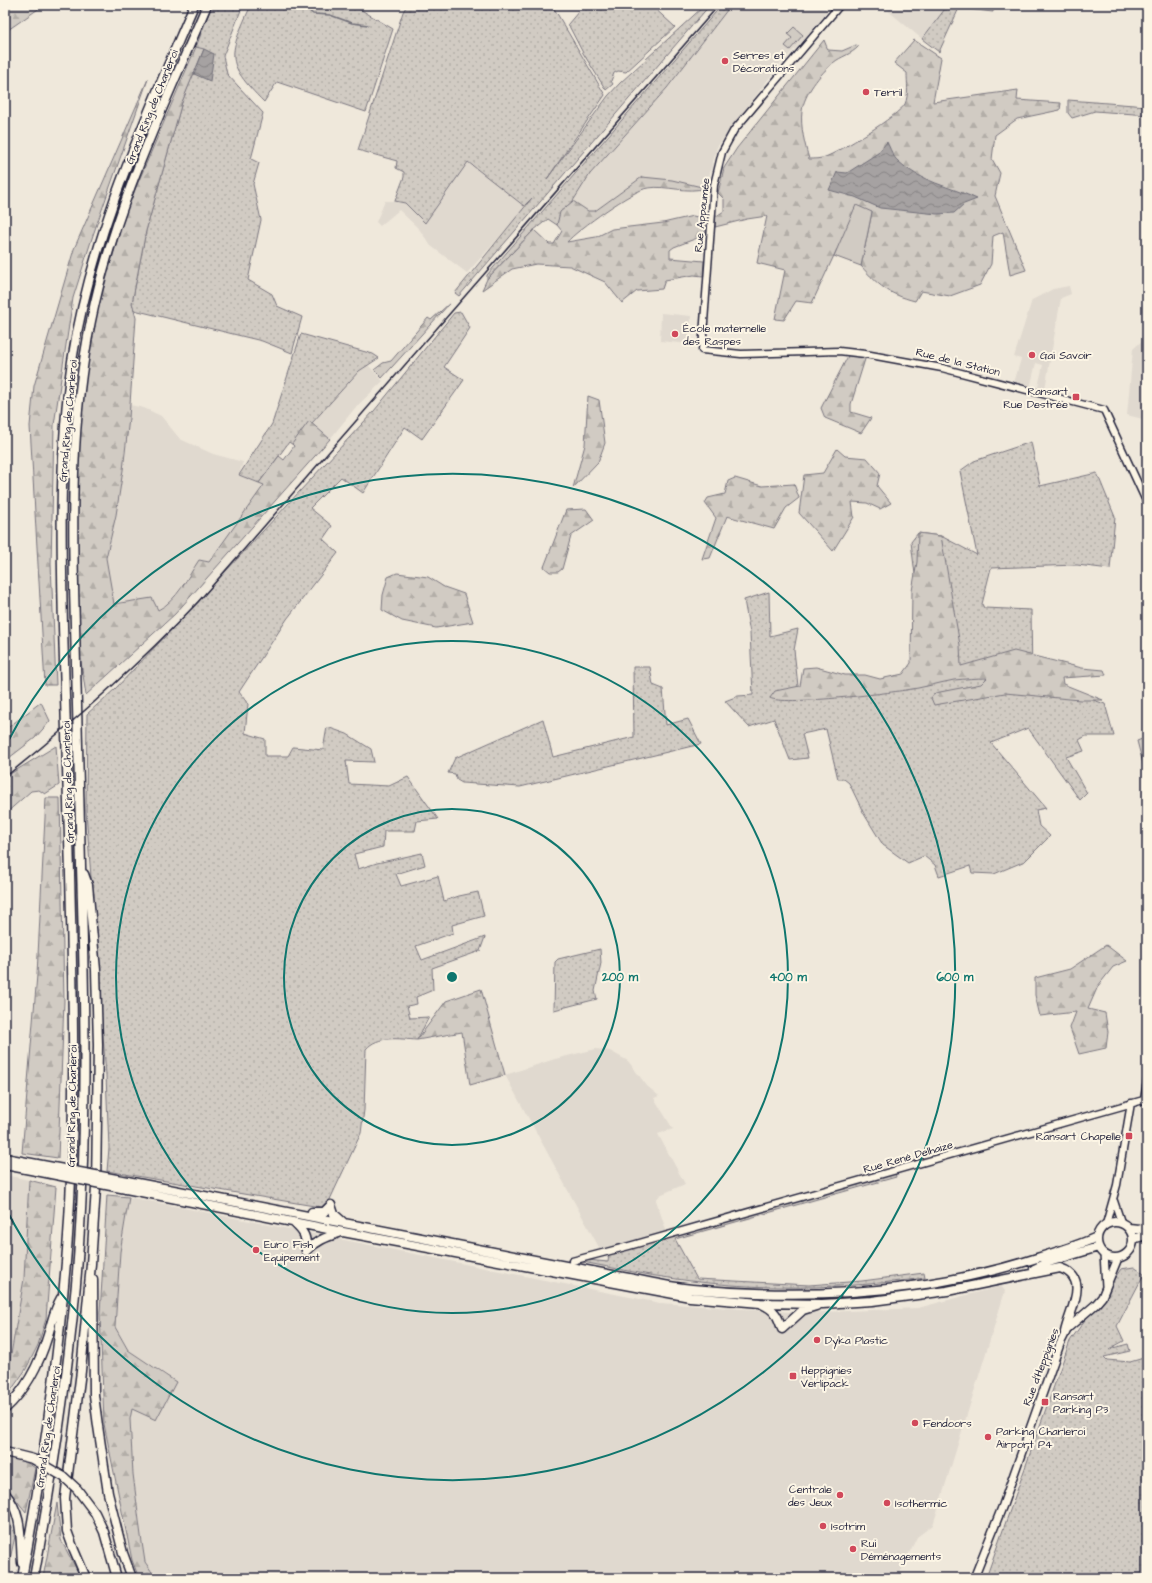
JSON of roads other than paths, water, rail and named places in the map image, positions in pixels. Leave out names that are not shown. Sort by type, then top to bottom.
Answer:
[{"type":"highway","name":"Grand Ring de Charleroi","points":[[23,1577],[51,1404],[68,1229],[73,1069],[72,966],[61,528],[63,442],[67,401],[80,317],[102,236],[131,156],[194,5]]},
{"type":"highway","name":"Grand Ring de Charleroi","points":[[34,1578],[63,1406],[76,1283],[84,1107],[82,868],[72,521],[74,444],[84,360],[91,320],[113,239],[142,160],[207,5]]},
{"type":"highway","points":[[82,868],[88,885],[96,970],[98,1031],[96,1188],[91,1264],[81,1371],[64,1498],[67,1531],[86,1578]]},
{"type":"highway","points":[[5,1158],[36,1168]]},
{"type":"highway","points":[[5,1166],[36,1168],[127,1185],[297,1213],[558,1265],[690,1289],[809,1295],[869,1292],[926,1286],[980,1275],[1080,1245],[1097,1238]]},
{"type":"highway","points":[[127,1185],[343,1232],[690,1297],[760,1303],[822,1304],[872,1301],[925,1295],[1058,1268],[1070,1272],[1075,1279],[1078,1291],[1065,1332]]},
{"type":"highway","points":[[297,1213],[324,1212],[331,1206],[334,1214],[344,1222]]},
{"type":"highway","points":[[293,1222],[304,1232],[307,1240],[306,1251],[322,1238],[343,1232]]},
{"type":"highway","points":[[1121,1222],[1129,1228],[1134,1239],[1131,1249],[1127,1254],[1118,1258],[1104,1254],[1098,1248],[1098,1232],[1106,1224],[1121,1222]]},
{"type":"highway","points":[[1129,1228],[1138,1229],[1147,1227]]},
{"type":"highway","points":[[1134,1239],[1147,1235]]},
{"type":"highway","points":[[1013,1278],[1049,1262],[1098,1248]]},
{"type":"highway","points":[[558,1265],[572,1261]]},
{"type":"highway","points":[[91,1264],[94,1290],[94,1395],[98,1426],[112,1508],[132,1578]]},
{"type":"highway","points":[[5,1409],[21,1391],[34,1371],[48,1337],[55,1308],[62,1295]]},
{"type":"highway","points":[[760,1303],[774,1309],[782,1329],[803,1310],[822,1304]]},
{"type":"highway","points":[[5,1452],[33,1459],[64,1477],[77,1489],[95,1514],[104,1532],[117,1578]]},
{"type":"highway","points":[[5,1494],[12,1504],[19,1519],[23,1577]]},
{"type":"main road","points":[[1104,1254],[1106,1289]]},
{"type":"main road","name":"Rue d'Heppignies","points":[[974,1578],[1004,1505],[1065,1332],[1074,1322],[1096,1304],[1106,1289],[1118,1258]]},
{"type":"street","name":"Rue Appaumée","points":[[702,350],[713,196],[722,152],[734,130],[840,5]]},
{"type":"street","name":"Rue de la Station","points":[[702,350],[732,354],[839,351],[871,354],[942,368],[1104,410],[1147,503]]},
{"type":"street","points":[[1146,1099],[1147,1081]]},
{"type":"street","name":"Rue René Delhaize","points":[[572,1261],[1146,1099]]},
{"type":"street","points":[[1106,1224],[1114,1200],[1131,1103]]},
{"type":"street","points":[[1114,1200],[1121,1222]]},
{"type":"water","points":[[204,49],[214,54],[210,81],[194,74]]},
{"type":"water","points":[[887,142],[896,159],[915,174],[977,199],[964,204],[954,213],[937,214],[880,208],[855,197],[829,190],[837,172],[847,173],[878,153]]},
{"type":"waterway","points":[[302,5],[313,14],[330,15],[352,23],[368,25]]},
{"type":"railway","points":[[5,777],[104,693],[198,602],[719,5]]},
{"type":"place","name":"Serres et Décorations","points":[[725,61]]},
{"type":"place","name":"Terril","points":[[866,92]]},
{"type":"place","name":"École maternelle des Raspes","points":[[675,334]]},
{"type":"place","name":"Gai Savoir","points":[[1032,355]]},
{"type":"place","name":"Ransart Rue Destrée","points":[[1076,397]]},
{"type":"place","name":"Ransart Chapelle","points":[[1129,1136]]},
{"type":"place","name":"Euro Fish Equipement","points":[[256,1250]]},
{"type":"place","name":"Dyka Plastic","points":[[817,1340]]},
{"type":"place","name":"Heppignies Verlipack","points":[[793,1376]]},
{"type":"place","name":"Ransart Parking P3","points":[[1045,1402]]},
{"type":"place","name":"Fendoors","points":[[915,1423]]},
{"type":"place","name":"Parking Charleroi Airport P4","points":[[988,1437]]},
{"type":"place","name":"Centrale des Jeux","points":[[840,1495]]},
{"type":"place","name":"Isothermic","points":[[887,1503]]},
{"type":"place","name":"Isotrim","points":[[823,1526]]},
{"type":"place","name":"Rui Déménagements","points":[[853,1549]]}]
